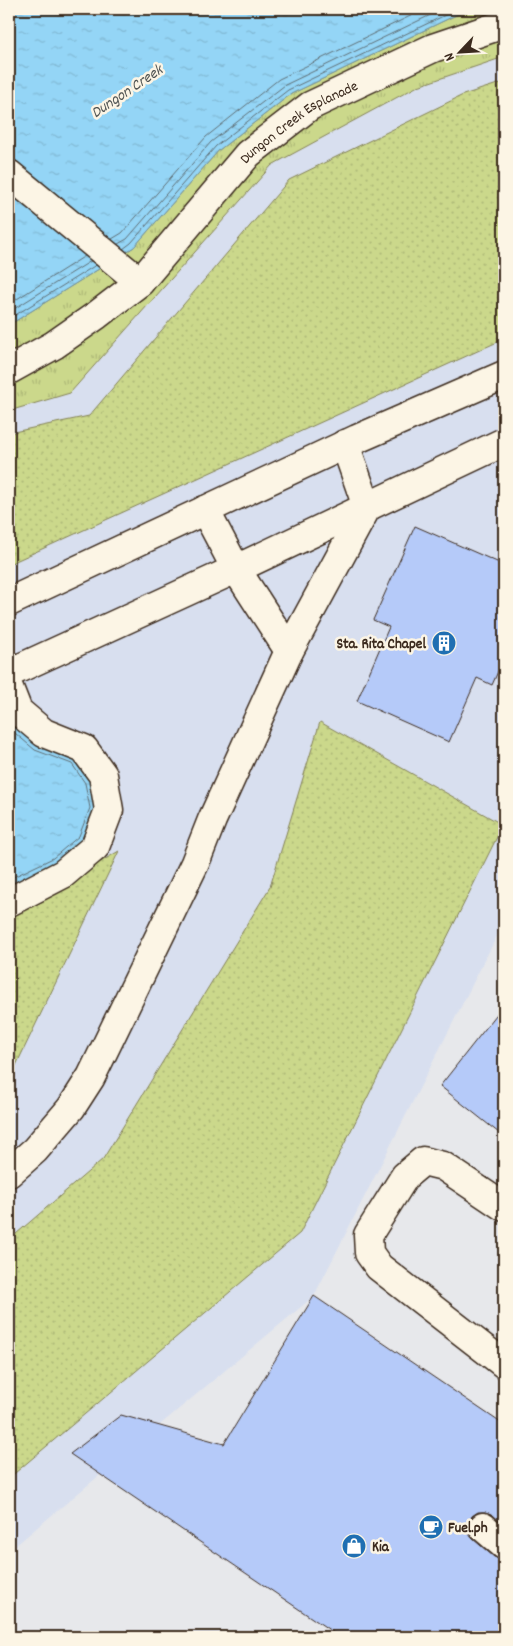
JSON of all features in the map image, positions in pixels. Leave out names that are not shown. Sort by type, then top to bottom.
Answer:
[{"type":"street","name":"Dungon Creek Esplanade","points":[[9,370],[54,345],[97,316],[140,282],[248,154],[310,106],[433,48],[504,24]]},
{"type":"street","points":[[9,174],[140,282]]},
{"type":"street","points":[[9,602],[345,444],[504,374]]},
{"type":"street","points":[[9,902],[63,874],[95,847],[109,810],[103,775],[84,749],[44,733],[18,711],[12,677],[504,442]]},
{"type":"street","points":[[9,1173],[34,1150],[71,1108],[91,1077],[196,863],[212,820],[289,651],[367,507],[345,444]]},
{"type":"street","points":[[205,510],[236,569],[289,651]]},
{"type":"street","points":[[504,1207],[443,1166],[423,1162],[405,1176],[368,1235],[369,1253],[379,1267],[504,1362]]},
{"type":"street","points":[[482,1527],[504,1545]]},
{"type":"shaded area","points":[[504,57],[504,922],[314,1296],[9,1551],[9,411],[70,393],[272,165],[418,86]]},
{"type":"green space","points":[[474,9],[504,9],[504,57],[418,86],[272,165],[70,393],[9,411],[9,325],[134,247],[219,150],[291,94],[456,15]]},
{"type":"green space","points":[[504,82],[504,339],[9,564],[9,433],[89,416],[289,180],[463,95]]},
{"type":"green space","points":[[320,722],[503,825],[300,1233],[9,1478],[9,1240],[103,1159],[270,887]]},
{"type":"green space","points":[[119,851],[9,1080],[9,915]]},
{"type":"water","name":"Dungon Creek","points":[[9,9],[474,9],[456,15],[291,94],[219,150],[134,247],[9,325]]},
{"type":"water","points":[[9,688],[103,775],[95,847],[9,901]]},
{"type":"building","name":"Sta. Rita Chapel","points":[[415,526],[504,565],[504,658],[492,685],[477,678],[449,742],[357,701],[389,627],[373,620]]},
{"type":"building","points":[[504,1005],[504,1137],[440,1086]]},
{"type":"building","name":"Kia","points":[[314,1296],[504,1425],[504,1525],[493,1515],[478,1512],[472,1516],[468,1525],[468,1533],[494,1557],[504,1560],[504,1637],[340,1637],[70,1454],[121,1415],[224,1444]]},
{"type":"place","name":"Sta. Rita Chapel","points":[[444,643]]},
{"type":"place","name":"Fuel.ph","points":[[431,1527]]},
{"type":"place","name":"Kia","points":[[354,1546]]}]
